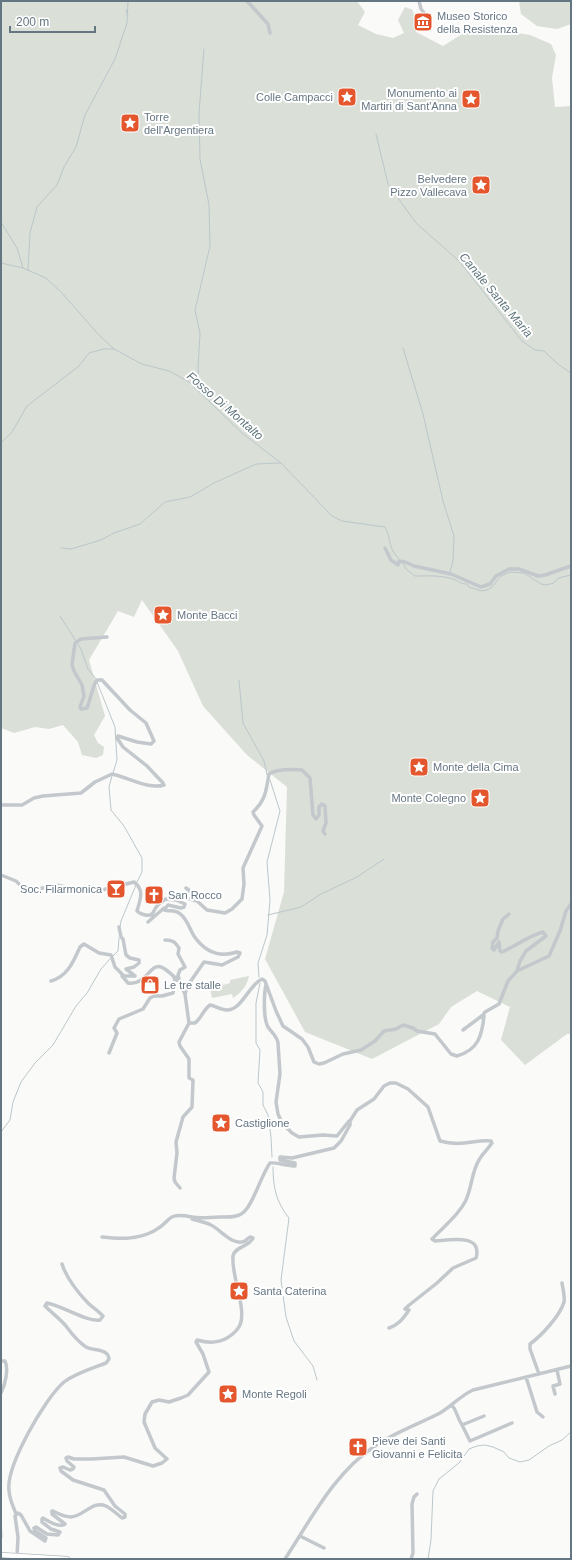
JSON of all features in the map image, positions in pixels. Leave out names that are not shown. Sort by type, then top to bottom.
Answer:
[{"type":"main road","points":[[1,1555],[67,1559]]},
{"type":"street","points":[[247,1],[268,24],[270,33]]},
{"type":"street","points":[[419,1],[421,9],[425,14]]},
{"type":"street","points":[[385,548],[394,564],[398,565],[401,561],[414,566],[451,574],[482,587],[490,584],[496,576],[510,569],[519,569],[538,576],[571,566]]},
{"type":"street","points":[[1,805],[22,805],[34,798],[43,796],[81,793],[95,782],[112,774],[146,785],[164,785],[147,766],[123,747],[117,738],[118,736],[121,736],[133,741],[151,744],[154,741],[146,723],[130,710],[110,686],[102,680],[97,680],[94,683],[92,695],[87,708],[81,709],[80,707],[84,696],[82,685],[72,665],[75,643],[81,639],[107,637]]},
{"type":"street","points":[[1,875],[16,881],[24,889],[30,891],[56,885],[98,891],[134,882],[142,892],[137,911],[144,915],[152,914],[156,906],[166,899],[180,895],[197,901],[207,910],[225,913],[232,910],[242,899],[244,884],[243,868],[262,829],[262,824],[253,812],[263,803],[267,790],[269,774],[271,772],[302,770],[310,778],[313,816],[316,819],[319,816],[319,807],[322,804],[325,806],[326,823],[323,831],[325,834]]},
{"type":"street","points":[[186,888],[195,895],[197,901]]},
{"type":"street","points":[[148,922],[168,905],[181,908],[185,906],[180,902],[166,899]]},
{"type":"street","points":[[463,1030],[485,1012],[499,1004],[508,981],[517,972],[548,956],[560,931],[566,911],[571,904]]},
{"type":"street","points":[[164,908],[166,911],[177,912],[183,916],[196,939],[215,954],[240,953],[238,957],[222,965],[204,962],[188,985],[185,994]]},
{"type":"street","points":[[509,914],[503,919],[497,938],[493,942],[492,948],[494,950],[499,942],[500,950],[502,952],[522,940],[540,933],[543,932],[546,936],[526,951],[520,961],[517,972]]},
{"type":"street","points":[[119,927],[119,933],[120,937],[123,939],[126,955],[130,958],[139,960],[139,963],[136,966],[126,969],[135,976],[123,975]]},
{"type":"street","points":[[165,940],[173,941],[179,948],[178,954],[185,967],[178,972],[185,994],[189,1023],[179,1042],[189,1059],[189,1078],[193,1080],[192,1107],[183,1118],[176,1142],[177,1153],[174,1178],[180,1188]]},
{"type":"street","points":[[52,981],[62,977],[80,947],[84,944],[96,952],[111,955],[115,967],[128,983],[136,983],[141,981],[157,966],[161,967],[180,982]]},
{"type":"street","points":[[109,1053],[117,1033],[114,1028],[120,1019],[142,1009],[150,998],[154,996],[162,996],[173,993],[175,981],[174,977]]},
{"type":"street","points":[[189,1023],[195,1024],[210,1005],[226,1010],[236,1008],[258,981],[262,979],[266,981],[276,1011],[283,1026],[302,1039],[308,1047],[314,1062],[319,1064],[343,1054],[361,1050],[375,1041],[384,1032],[396,1030],[403,1024],[417,1031],[435,1034],[451,1054],[457,1056],[468,1052],[477,1044],[484,1025],[483,1015]]},
{"type":"street","points":[[266,984],[264,992],[265,1015],[268,1027],[277,1038],[279,1048],[280,1074],[276,1102],[278,1114],[282,1123],[292,1133],[299,1137],[323,1135],[337,1136],[358,1110],[374,1099],[384,1086],[390,1083],[396,1083],[405,1087],[428,1107],[440,1141],[455,1144],[484,1140],[491,1141],[492,1143],[479,1160],[475,1169],[469,1193],[464,1203],[455,1217],[432,1239],[435,1241],[461,1238],[468,1240],[476,1248],[476,1258],[453,1268],[405,1309],[409,1310],[396,1326],[389,1328]]},
{"type":"street","points":[[102,1237],[121,1239],[133,1238],[153,1231],[173,1215],[199,1218],[235,1217],[242,1214],[248,1210],[257,1186],[270,1163],[273,1162],[280,1165],[295,1166],[295,1163],[280,1160],[280,1157],[292,1158],[334,1148],[341,1141],[350,1125],[350,1121]]},
{"type":"street","points":[[16,1514],[20,1513],[30,1531],[45,1541],[46,1538],[35,1531],[34,1528],[36,1527],[47,1534],[58,1535],[60,1532],[50,1529],[42,1522],[42,1519],[61,1526],[65,1524],[52,1514],[52,1511],[61,1515],[72,1517],[90,1507],[102,1505],[112,1509],[122,1518],[125,1514],[115,1506],[104,1490],[73,1480],[61,1471],[60,1469],[62,1467],[70,1470],[74,1466],[66,1461],[66,1458],[92,1459],[124,1456],[153,1466],[162,1463],[167,1459],[155,1448],[144,1422],[145,1414],[152,1402],[159,1400],[169,1402],[181,1398],[192,1391],[208,1374],[209,1370],[196,1341],[223,1341],[237,1330],[241,1321],[242,1313],[235,1282],[233,1256],[236,1251],[250,1242],[253,1238],[250,1237],[244,1242],[237,1242],[228,1238],[212,1225],[192,1219],[192,1217]]},
{"type":"street","points":[[17,1556],[18,1537],[16,1514],[8,1490],[11,1474],[17,1457],[42,1409],[64,1382],[106,1363],[109,1359],[109,1355],[106,1353],[90,1349],[80,1343],[61,1321],[45,1306],[47,1303],[59,1306],[92,1320],[100,1320],[103,1316],[80,1294],[62,1264]]},
{"type":"street","points":[[539,1374],[530,1349],[530,1344],[544,1332],[564,1302],[562,1283]]},
{"type":"street","points":[[1,1361],[5,1361],[7,1367],[4,1387],[1,1393]]},
{"type":"street","points":[[285,1559],[328,1494],[360,1457],[386,1439],[430,1418],[473,1390],[571,1366]]},
{"type":"street","points":[[555,1394],[553,1386],[560,1384],[557,1370]]},
{"type":"street","points":[[526,1377],[537,1412],[543,1417]]},
{"type":"street","points":[[452,1405],[456,1410],[470,1442],[512,1423]]},
{"type":"street","points":[[472,1413],[474,1419]]},
{"type":"street","points":[[462,1425],[484,1416]]},
{"type":"street","points":[[411,1559],[413,1553],[412,1504],[414,1497],[417,1494]]},
{"type":"street","points":[[300,1536],[324,1548]]},
{"type":"shaded area","points":[[1,1],[357,1],[365,12],[358,25],[376,34],[393,38],[404,33],[398,20],[405,7],[413,10],[416,32],[443,46],[467,31],[492,35],[512,32],[530,35],[551,44],[556,55],[552,78],[555,107],[571,106],[571,1034],[567,1034],[525,1065],[501,1040],[510,1007],[477,991],[451,1007],[439,1024],[372,1059],[305,1032],[265,959],[284,892],[287,787],[247,755],[203,706],[178,651],[142,600],[134,617],[118,611],[89,660],[105,716],[94,735],[98,743],[104,747],[103,755],[96,758],[82,755],[78,742],[63,725],[49,729],[35,727],[14,733],[1,728]]},
{"type":"shaded area","points":[[519,1],[571,1],[571,24],[557,29],[537,26],[521,14]]},
{"type":"shaded area","points":[[249,976],[244,988],[233,998],[232,994],[212,998],[210,989],[212,989],[212,986],[219,985],[219,983],[222,982],[223,985],[230,983],[230,980]]},
{"type":"waterway","points":[[28,270],[30,233],[37,207],[57,185],[64,167],[76,147],[85,115],[115,59],[127,23],[128,1]]},
{"type":"waterway","points":[[126,10],[128,16]]},
{"type":"waterway","points":[[200,391],[198,368],[200,333],[195,310],[210,246],[209,205],[200,159],[199,113],[204,49]]},
{"type":"waterway","name":"Canale Santa Maria","points":[[376,134],[388,184],[416,223],[460,262],[522,341],[535,350],[544,351],[559,365],[571,373]]},
{"type":"waterway","points":[[1,222],[17,248],[23,268]]},
{"type":"waterway","name":"Fosso Di Montalto","points":[[1,263],[23,268],[46,278],[62,293],[97,333],[114,349],[142,364],[169,371],[189,382],[242,433],[281,463],[332,516],[342,521],[385,527],[391,547],[399,559]]},
{"type":"waterway","points":[[403,348],[423,414],[443,501],[454,536],[453,561],[450,572]]},
{"type":"waterway","points":[[1,443],[12,432],[27,406],[79,366],[89,353],[103,349],[114,349]]},
{"type":"waterway","points":[[61,548],[71,549],[101,540],[114,533],[140,524],[165,502],[190,497],[214,483],[256,464],[280,463]]},
{"type":"waterway","points":[[403,563],[406,569],[415,576],[448,578],[482,591],[492,587],[501,576],[510,572],[524,573],[541,584],[546,585],[554,583],[560,578],[571,575]]},
{"type":"waterway","points":[[60,616],[76,641]]},
{"type":"waterway","points":[[77,643],[81,649],[88,669],[96,679]]},
{"type":"waterway","points":[[239,680],[243,723],[264,761],[267,775]]},
{"type":"waterway","points":[[97,682],[115,727],[117,760],[113,773]]},
{"type":"waterway","points":[[112,776],[109,787],[111,810],[124,826],[142,858],[142,872],[137,882]]},
{"type":"waterway","points":[[259,977],[258,963],[267,935],[270,900],[267,862],[280,811],[270,780]]},
{"type":"waterway","points":[[268,915],[301,907],[321,894],[357,877],[384,859]]},
{"type":"waterway","points":[[120,927],[121,921],[136,885]]},
{"type":"waterway","points":[[113,956],[118,951],[119,938]]},
{"type":"waterway","points":[[1,1132],[10,1120],[13,1102],[21,1082],[35,1063],[53,1045],[76,1006],[87,993],[101,969],[110,959]]},
{"type":"waterway","points":[[260,983],[256,1003],[256,1043],[260,1050],[258,1083],[263,1092],[263,1105],[268,1115],[272,1157]]},
{"type":"waterway","points":[[273,1167],[276,1194],[281,1206],[289,1218],[281,1280],[286,1317],[294,1341],[313,1366],[317,1380]]},
{"type":"waterway","points":[[428,1559],[431,1540],[433,1491],[439,1479],[459,1463],[469,1449],[485,1445],[493,1447],[504,1452],[509,1458],[520,1462],[529,1460],[549,1446],[562,1440],[571,1432]]},
{"type":"waterway","points":[[1,1516],[2,1537]]},
{"type":"place","name":"Museo Storico della Resistenza","points":[[423,22]]},
{"type":"place","name":"Colle Campacci","points":[[347,97]]},
{"type":"place","name":"Monumento ai Martiri di Sant'Anna","points":[[471,99]]},
{"type":"place","name":"Torre dell'Argentiera","points":[[130,123]]},
{"type":"place","name":"Belvedere Pizzo Vallecava","points":[[481,185]]},
{"type":"place","name":"Monte Bacci","points":[[163,615]]},
{"type":"place","name":"Monte della Cima","points":[[419,767]]},
{"type":"place","name":"Monte Colegno","points":[[480,798]]},
{"type":"place","name":"Soc. Filarmonica","points":[[116,889]]},
{"type":"place","name":"San Rocco","points":[[154,895]]},
{"type":"place","name":"Le tre stalle","points":[[150,985]]},
{"type":"place","name":"Castiglione","points":[[221,1123]]},
{"type":"place","name":"Santa Caterina","points":[[239,1291]]},
{"type":"place","name":"Monte Regoli","points":[[228,1394]]},
{"type":"place","name":"Pieve dei Santi Giovanni e Felicita","points":[[358,1447]]}]
